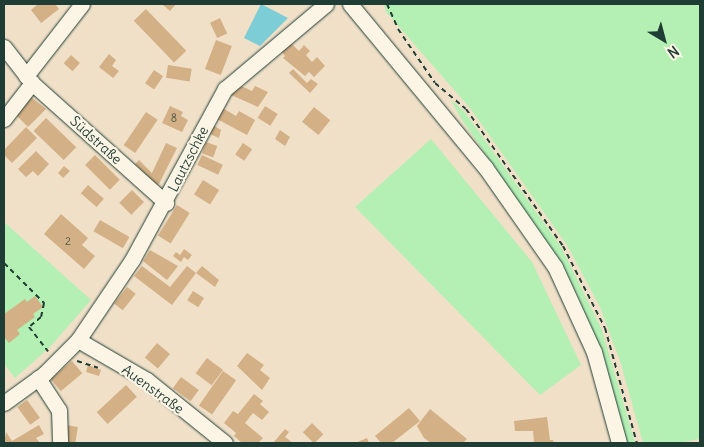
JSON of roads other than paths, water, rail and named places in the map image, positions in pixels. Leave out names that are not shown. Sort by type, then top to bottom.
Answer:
[{"type":"street","points":[[4,119],[82,4]]},
{"type":"street","name":"Lautzschke","points":[[4,402],[38,378],[78,340],[120,280],[166,202],[225,89],[326,4]]},
{"type":"street","points":[[350,4],[485,167],[555,267],[594,352],[619,443]]},
{"type":"street","name":"Südstraße","points":[[4,47],[29,80],[166,202]]},
{"type":"street","name":"Auenstraße","points":[[78,340],[147,380],[225,443]]},
{"type":"street","points":[[38,378],[60,410],[60,443]]},
{"type":"water","points":[[261,4],[288,18],[260,46],[244,38]]}]
